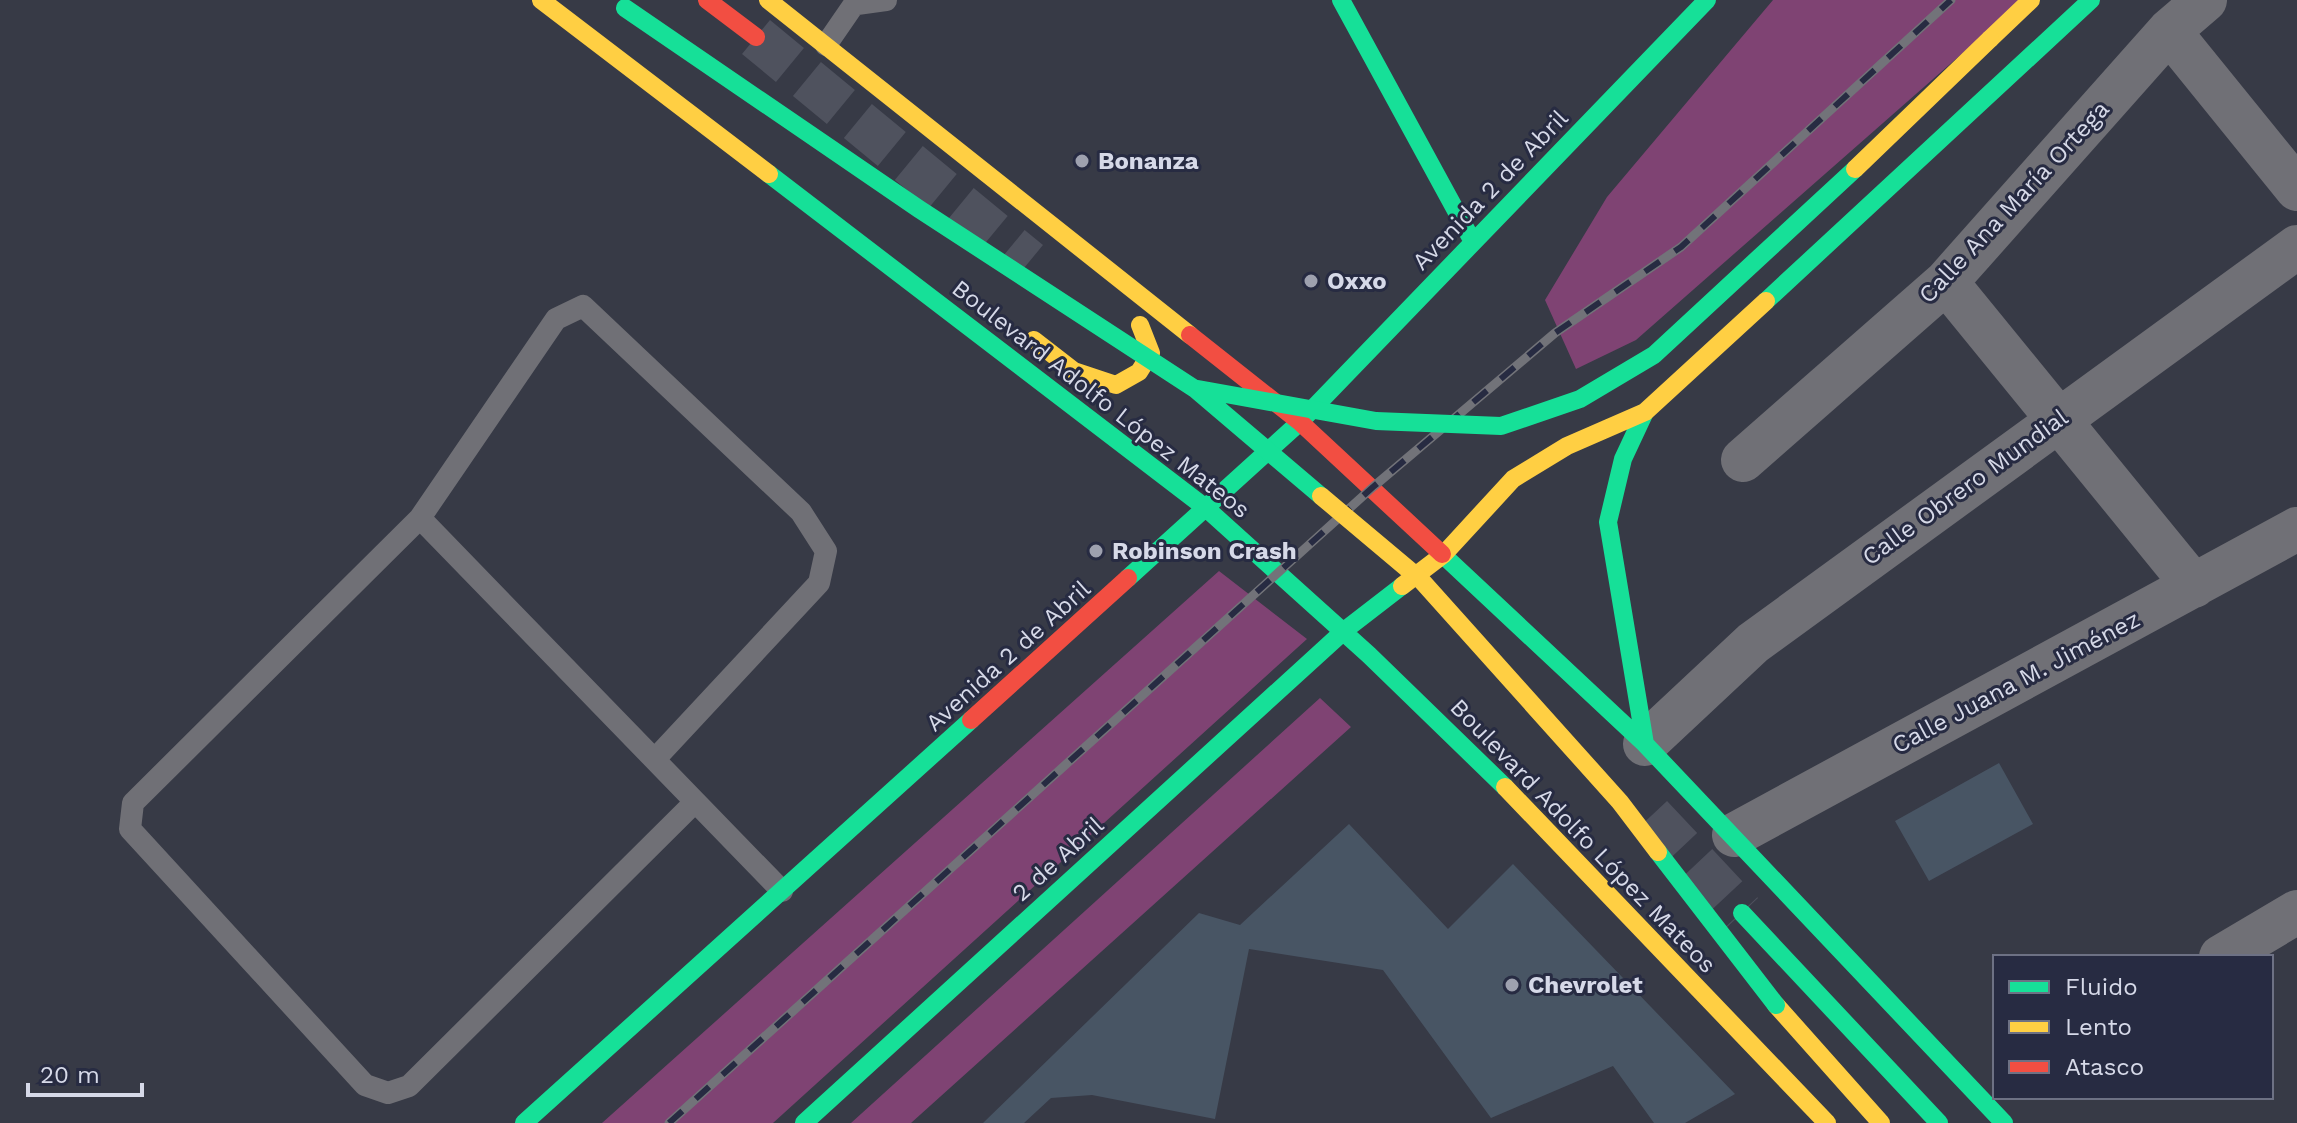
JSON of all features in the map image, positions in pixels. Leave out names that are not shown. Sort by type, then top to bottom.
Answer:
[{"type":"main road","name":"Boulevard Adolfo López Mateos","points":[[541,0],[1207,509],[1345,630],[1570,852],[1827,1123]]},
{"type":"main road","points":[[707,0],[756,37]]},
{"type":"main road","points":[[768,0],[1300,422],[1645,744],[1994,1103]]},
{"type":"main road","points":[[1341,0],[1473,242]]},
{"type":"main road","name":"Avenida 2 de Abril","points":[[524,1123],[1300,422],[1707,0]]},
{"type":"main road","points":[[1195,389],[1376,421],[1433,426],[1501,426],[1580,399],[1654,355],[1788,233],[2031,0]]},
{"type":"main road","points":[[1645,744],[1608,522],[1623,459],[1645,412],[2091,0]]},
{"type":"main road","name":"Boulevard Adolfo López Mateos","points":[[619,4],[919,209],[1195,389],[1421,580],[1620,802],[1776,1005],[1881,1123]]},
{"type":"main road","points":[[795,195],[836,199]]},
{"type":"main road","points":[[1051,223],[1078,271]]},
{"type":"main road","points":[[1020,330],[1074,371],[1116,385],[1139,372],[1151,353],[1139,324],[1129,316]]},
{"type":"main road","name":"2 de Abril","points":[[804,1123],[1345,630],[1444,554],[1513,479],[1567,446],[1645,412]]},
{"type":"main road","points":[[1742,913],[1939,1123]]},
{"type":"street","name":"Calle Ana María Ortega","points":[[1743,460],[1946,282],[2169,31],[2205,0]]},
{"type":"street","points":[[2169,31],[2297,189]]},
{"type":"street","name":"Calle Obrero Mundial","points":[[1645,744],[1753,643],[2058,418],[2297,247]]},
{"type":"street","points":[[1946,282],[2194,586]]},
{"type":"street","name":"Calle Juana M. Jiménez","points":[[1734,835],[2297,529]]},
{"type":"street","points":[[2224,955],[2297,912]]},
{"type":"lane","points":[[826,45],[857,2],[886,0]]},
{"type":"lane","points":[[656,758],[819,583],[826,551],[801,512],[583,306],[556,319],[420,518],[133,803],[130,829],[365,1085],[388,1093],[409,1086],[695,802]]},
{"type":"lane","points":[[420,518],[782,891]]},
{"type":"shaded area","points":[[1773,0],[2023,0],[1636,340],[1576,369],[1545,300],[1607,197]]},
{"type":"shaded area","points":[[1219,571],[1307,639],[773,1123],[602,1123]]},
{"type":"shaded area","points":[[1320,698],[1351,727],[911,1123],[851,1123]]},
{"type":"building","points":[[1999,763],[2033,824],[1929,881],[1895,821]]},
{"type":"building","name":"Chevrolet","points":[[1349,824],[1448,929],[1513,864],[1735,1094],[1685,1123],[1654,1123],[1613,1066],[1491,1118],[1383,970],[1249,949],[1215,1119],[1092,1095],[1051,1098],[1024,1123],[983,1123],[1199,913],[1240,925]]},
{"type":"tunnel","points":[[756,37],[1029,262]]},
{"type":"tunnel","points":[[1651,816],[1742,913]]},
{"type":"railway","points":[[669,1123],[1373,487],[1555,333],[1681,247],[1951,0]]},
{"type":"traffic: fast","points":[[1341,0],[1473,242]]},
{"type":"traffic: fast","points":[[1128,578],[1300,422],[1707,0]]},
{"type":"traffic: fast","points":[[1766,301],[2091,0]]},
{"type":"traffic: fast","points":[[625,8],[919,209],[1195,389],[1321,496]]},
{"type":"traffic: fast","points":[[1198,389],[1376,421],[1501,426],[1580,399],[1654,355],[1855,169]]},
{"type":"traffic: fast","points":[[769,174],[1207,509],[1369,655],[1505,787]]},
{"type":"traffic: fast","points":[[1645,412],[1623,459],[1608,522],[1645,744]]},
{"type":"traffic: fast","points":[[1442,554],[1645,744],[2004,1123]]},
{"type":"traffic: fast","points":[[804,1123],[1345,630],[1402,586]]},
{"type":"traffic: fast","points":[[524,1123],[971,720]]},
{"type":"traffic: fast","points":[[1658,852],[1776,1005]]},
{"type":"traffic: fast","points":[[1742,913],[1939,1123]]},
{"type":"traffic: slow","points":[[541,0],[769,174]]},
{"type":"traffic: slow","points":[[768,0],[1190,335]]},
{"type":"traffic: slow","points":[[1990,39],[2031,0]]},
{"type":"traffic: slow","points":[[1855,169],[1990,39]]},
{"type":"traffic: slow","points":[[1402,586],[1444,554],[1513,479],[1567,446],[1645,412],[1766,301]]},
{"type":"traffic: slow","points":[[1034,340],[1074,371],[1116,385],[1139,372],[1151,353],[1140,325]]},
{"type":"traffic: slow","points":[[1321,496],[1421,580],[1620,802],[1658,852]]},
{"type":"traffic: slow","points":[[1505,787],[1827,1123]]},
{"type":"traffic: slow","points":[[1776,1005],[1881,1123]]},
{"type":"traffic: jam","points":[[707,0],[756,37]]},
{"type":"traffic: jam","points":[[1190,335],[1300,422],[1442,554]]},
{"type":"traffic: jam","points":[[971,720],[1128,578]]},
{"type":"place","name":"Bonanza","points":[[1082,161]]},
{"type":"place","name":"Oxxo","points":[[1311,281]]},
{"type":"place","name":"Robinson Crash","points":[[1096,551]]},
{"type":"place","name":"Chevrolet","points":[[1512,985]]}]
